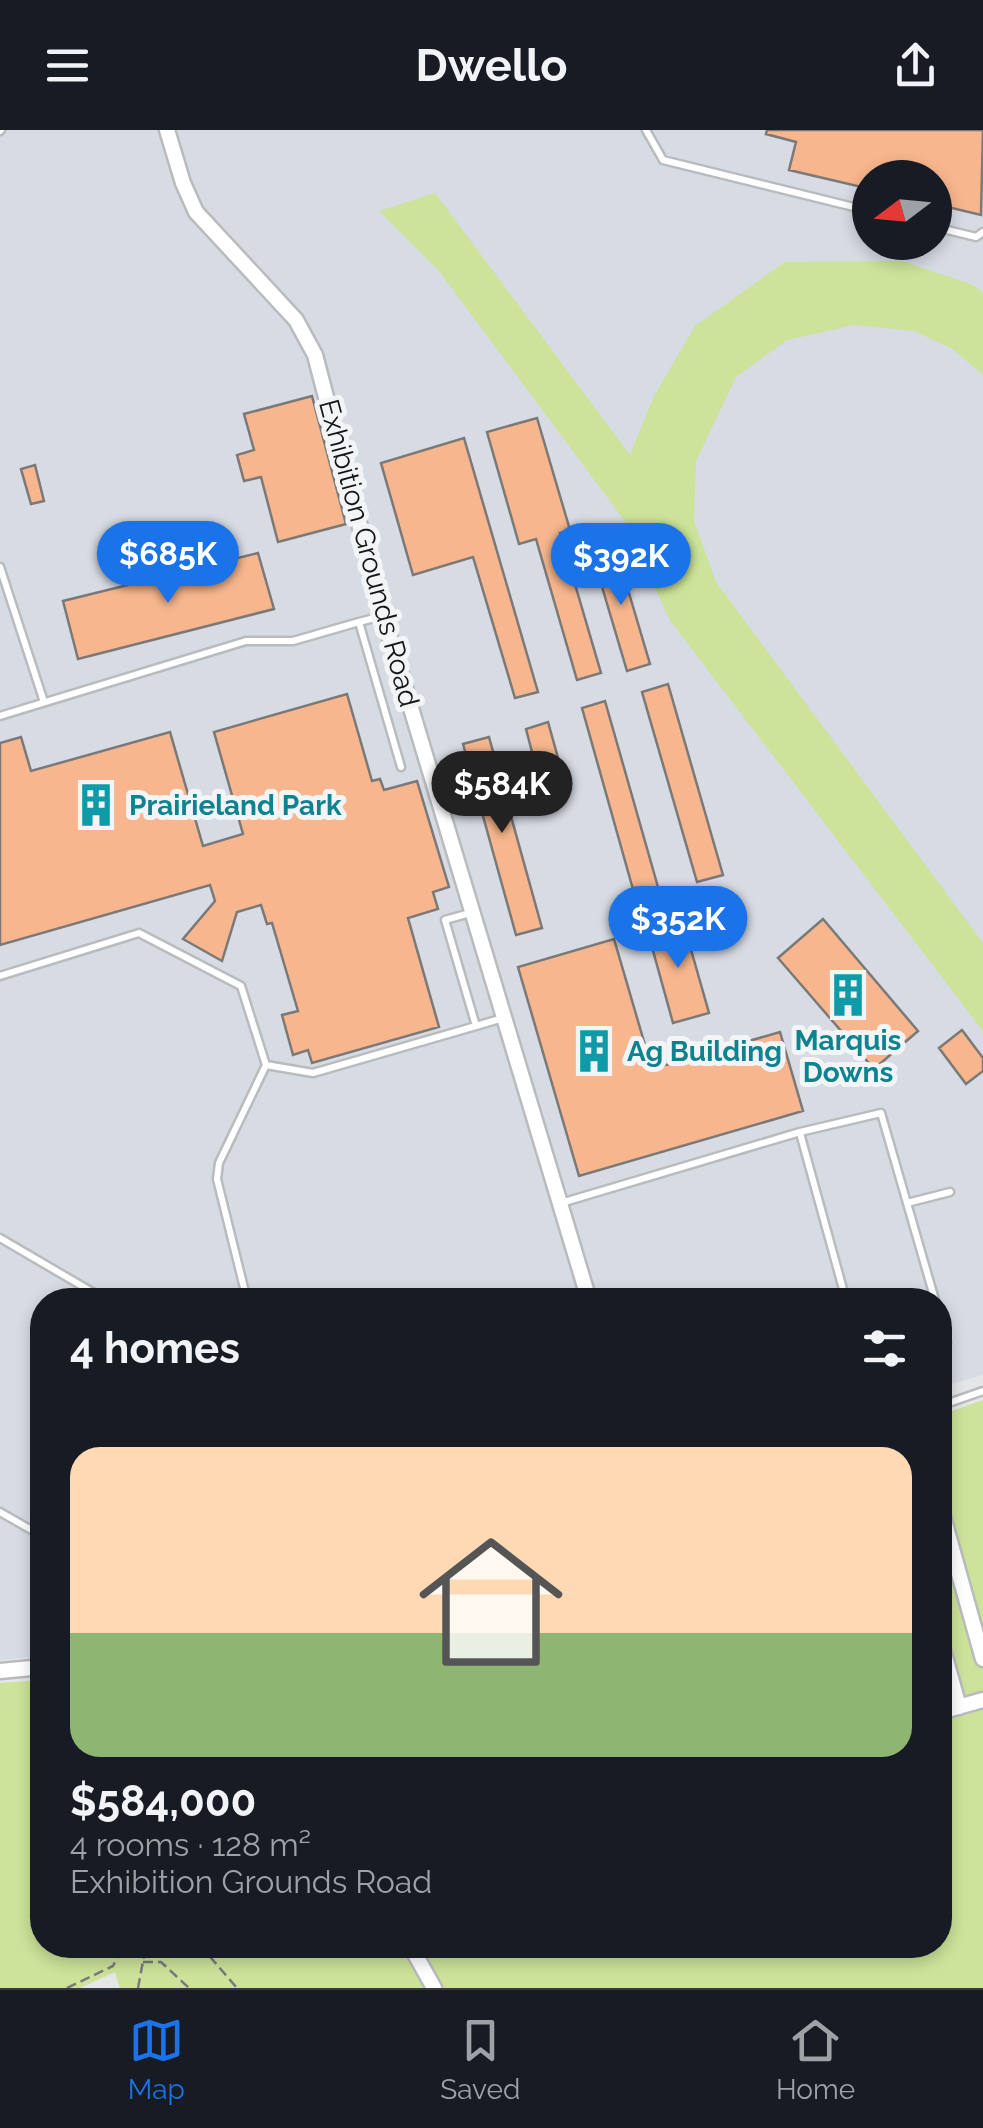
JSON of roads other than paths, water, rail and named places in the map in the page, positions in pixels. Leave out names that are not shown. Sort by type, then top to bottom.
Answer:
[{"type":"street","name":"Exhibition Grounds Road","points":[[168,130],[183,184],[196,212],[296,320],[316,356],[383,616],[585,1288]]},
{"type":"street","points":[[952,1549],[983,1659]]},
{"type":"street","points":[[0,1671],[30,1669]]},
{"type":"street","points":[[952,1682],[959,1707]]},
{"type":"street","points":[[952,1709],[983,1700]]},
{"type":"street","points":[[417,1958],[434,1988]]},
{"type":"lane","points":[[646,130],[663,160],[852,207]]},
{"type":"lane","points":[[952,231],[976,237],[983,232]]},
{"type":"lane","points":[[0,567],[44,702]]},
{"type":"lane","points":[[0,716],[246,641],[293,641],[383,616]]},
{"type":"lane","points":[[359,622],[401,767]]},
{"type":"lane","points":[[472,913],[445,920],[476,1026]]},
{"type":"lane","points":[[0,976],[138,932],[241,986],[266,1065],[219,1163],[217,1179],[244,1288]]},
{"type":"lane","points":[[266,1065],[313,1073],[505,1018]]},
{"type":"lane","points":[[560,1203],[881,1112],[932,1288]]},
{"type":"lane","points":[[800,1132],[843,1288]]},
{"type":"lane","points":[[907,1203],[950,1192]]},
{"type":"lane","points":[[0,1238],[85,1288]]},
{"type":"lane","points":[[952,1402],[983,1391]]},
{"type":"lane","points":[[0,1512],[30,1529]]},
{"type":"place","name":"Prairieland Park","points":[[96,805]]},
{"type":"place","name":"Marquis Downs","points":[[848,995]]},
{"type":"place","name":"Ag Building","points":[[594,1051]]}]
